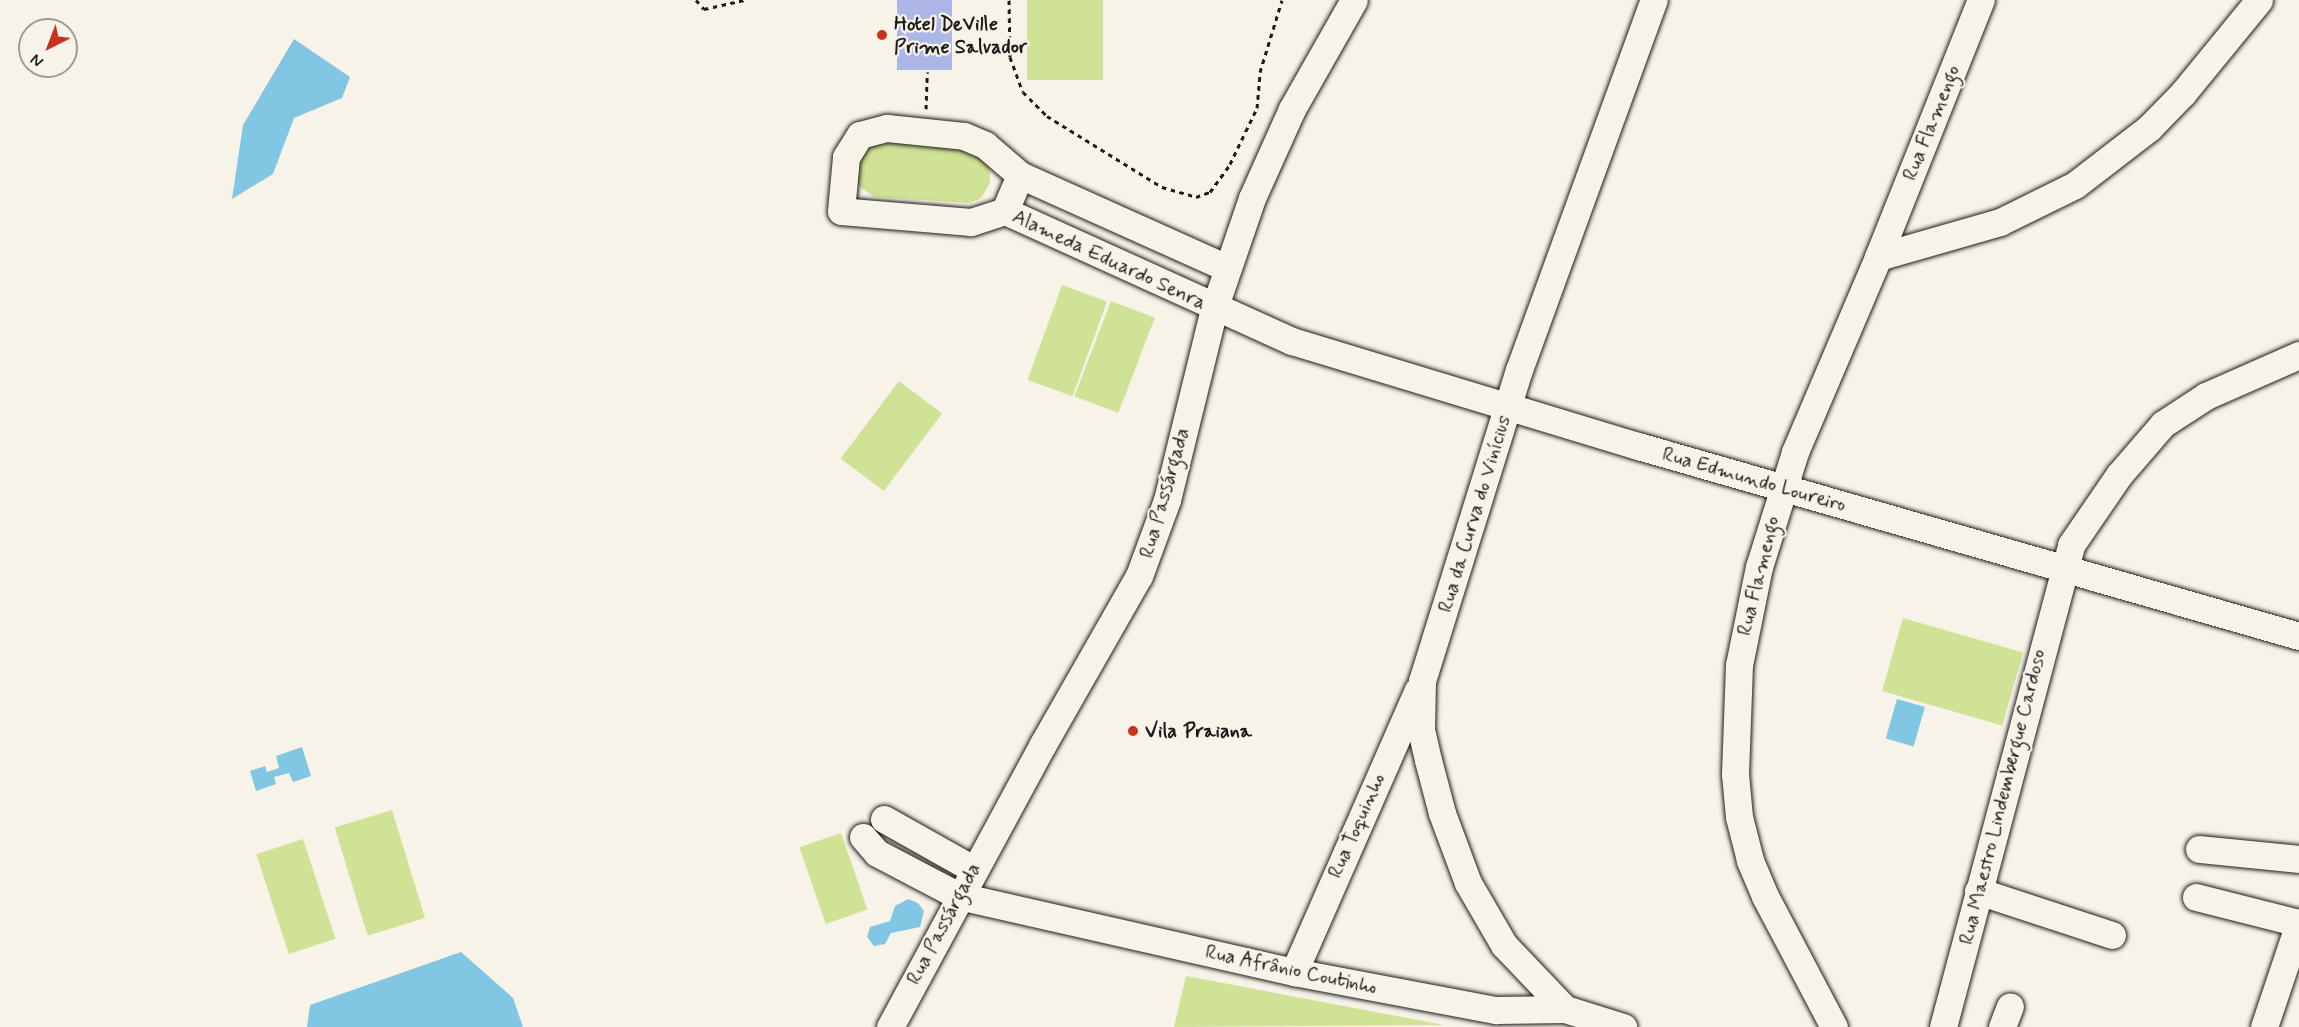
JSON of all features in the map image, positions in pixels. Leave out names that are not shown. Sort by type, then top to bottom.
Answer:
[{"type":"street","name":"Rua Passárgada","points":[[890,1027],[973,869],[1122,610],[1149,555],[1167,500],[1214,309],[1227,268],[1274,144],[1354,0]]},
{"type":"street","name":"Rua da Curva do Vinícius","points":[[1564,1018],[1504,945],[1468,883],[1442,813],[1428,760],[1421,729],[1422,681],[1508,405],[1654,0]]},
{"type":"street","name":"Rua Flamengo","points":[[1834,1027],[1765,896],[1750,860],[1739,817],[1735,774],[1738,665],[1746,616],[1782,488],[1981,0]]},
{"type":"street","points":[[1878,257],[2000,222],[2075,185],[2141,135],[2183,93],[2259,0]]},
{"type":"street","name":"Alameda Eduardo Senra","points":[[1214,309],[1005,212],[971,222],[957,222],[841,211],[846,157],[860,135],[887,128],[974,139],[1020,175],[1227,268]]},
{"type":"street","name":"Alameda Eduardo Senra","points":[[1005,212],[1020,175]]},
{"type":"street","name":"Rua Edmundo Loureiro","points":[[1214,309],[1292,341],[1782,488],[2299,636]]},
{"type":"street","name":"Rua Maestro Lindembergue Cardoso","points":[[1943,1027],[2062,567],[2094,509],[2163,424],[2206,396],[2299,355]]},
{"type":"street","name":"Rua Toquinho","points":[[1294,972],[1422,681]]},
{"type":"street","points":[[884,819],[973,869]]},
{"type":"street","name":"Rua Afrânio Coutinho","points":[[863,837],[877,853],[959,896],[1294,972],[1496,1010],[1623,1027]]},
{"type":"street","points":[[2199,849],[2299,859]]},
{"type":"street","points":[[1978,891],[2112,935]]},
{"type":"street","points":[[2196,897],[2299,923],[2264,1027]]},
{"type":"path","points":[[696,0],[704,9],[744,0]]},
{"type":"path","points":[[1009,0],[1010,57],[1023,92],[1047,116],[1162,187],[1196,197],[1210,192],[1230,164],[1257,108],[1260,72],[1282,0]]},
{"type":"path","points":[[926,132],[927,72]]},
{"type":"green space","points":[[1027,0],[1103,0],[1103,80],[1027,80]]},
{"type":"green space","points":[[861,139],[971,140],[989,158],[990,183],[981,198],[970,203],[874,197],[860,187],[854,175]]},
{"type":"green space","points":[[1062,285],[1107,301],[1073,396],[1027,380]]},
{"type":"green space","points":[[1111,301],[1155,318],[1118,413],[1074,396]]},
{"type":"green space","points":[[899,381],[942,413],[884,491],[841,458]]},
{"type":"green space","points":[[1903,618],[2023,652],[2002,726],[1882,691]]},
{"type":"green space","points":[[392,810],[425,918],[368,936],[335,828]]},
{"type":"green space","points":[[841,833],[867,910],[826,924],[799,847]]},
{"type":"green space","points":[[303,839],[335,939],[289,954],[256,854]]},
{"type":"green space","points":[[1186,976],[1444,1025],[1174,1027]]},
{"type":"water","points":[[294,39],[350,77],[342,98],[294,118],[273,174],[232,199],[243,125]]},
{"type":"water","points":[[1897,699],[1925,707],[1914,746],[1886,738]]},
{"type":"water","points":[[302,747],[311,776],[293,782],[289,773],[274,777],[276,784],[256,791],[250,771],[265,766],[267,772],[279,768],[276,756]]},
{"type":"water","points":[[908,899],[918,903],[924,911],[920,927],[891,933],[885,944],[874,946],[867,937],[870,927],[890,921],[895,906]]},
{"type":"water","points":[[461,952],[513,998],[523,1027],[307,1027],[310,1005]]},
{"type":"building","points":[[897,0],[952,0],[952,70],[897,70]]},
{"type":"place","name":"Hotel DeVille Prime Salvador","points":[[882,35]]},
{"type":"place","name":"Vila Praiana","points":[[1133,731]]}]
